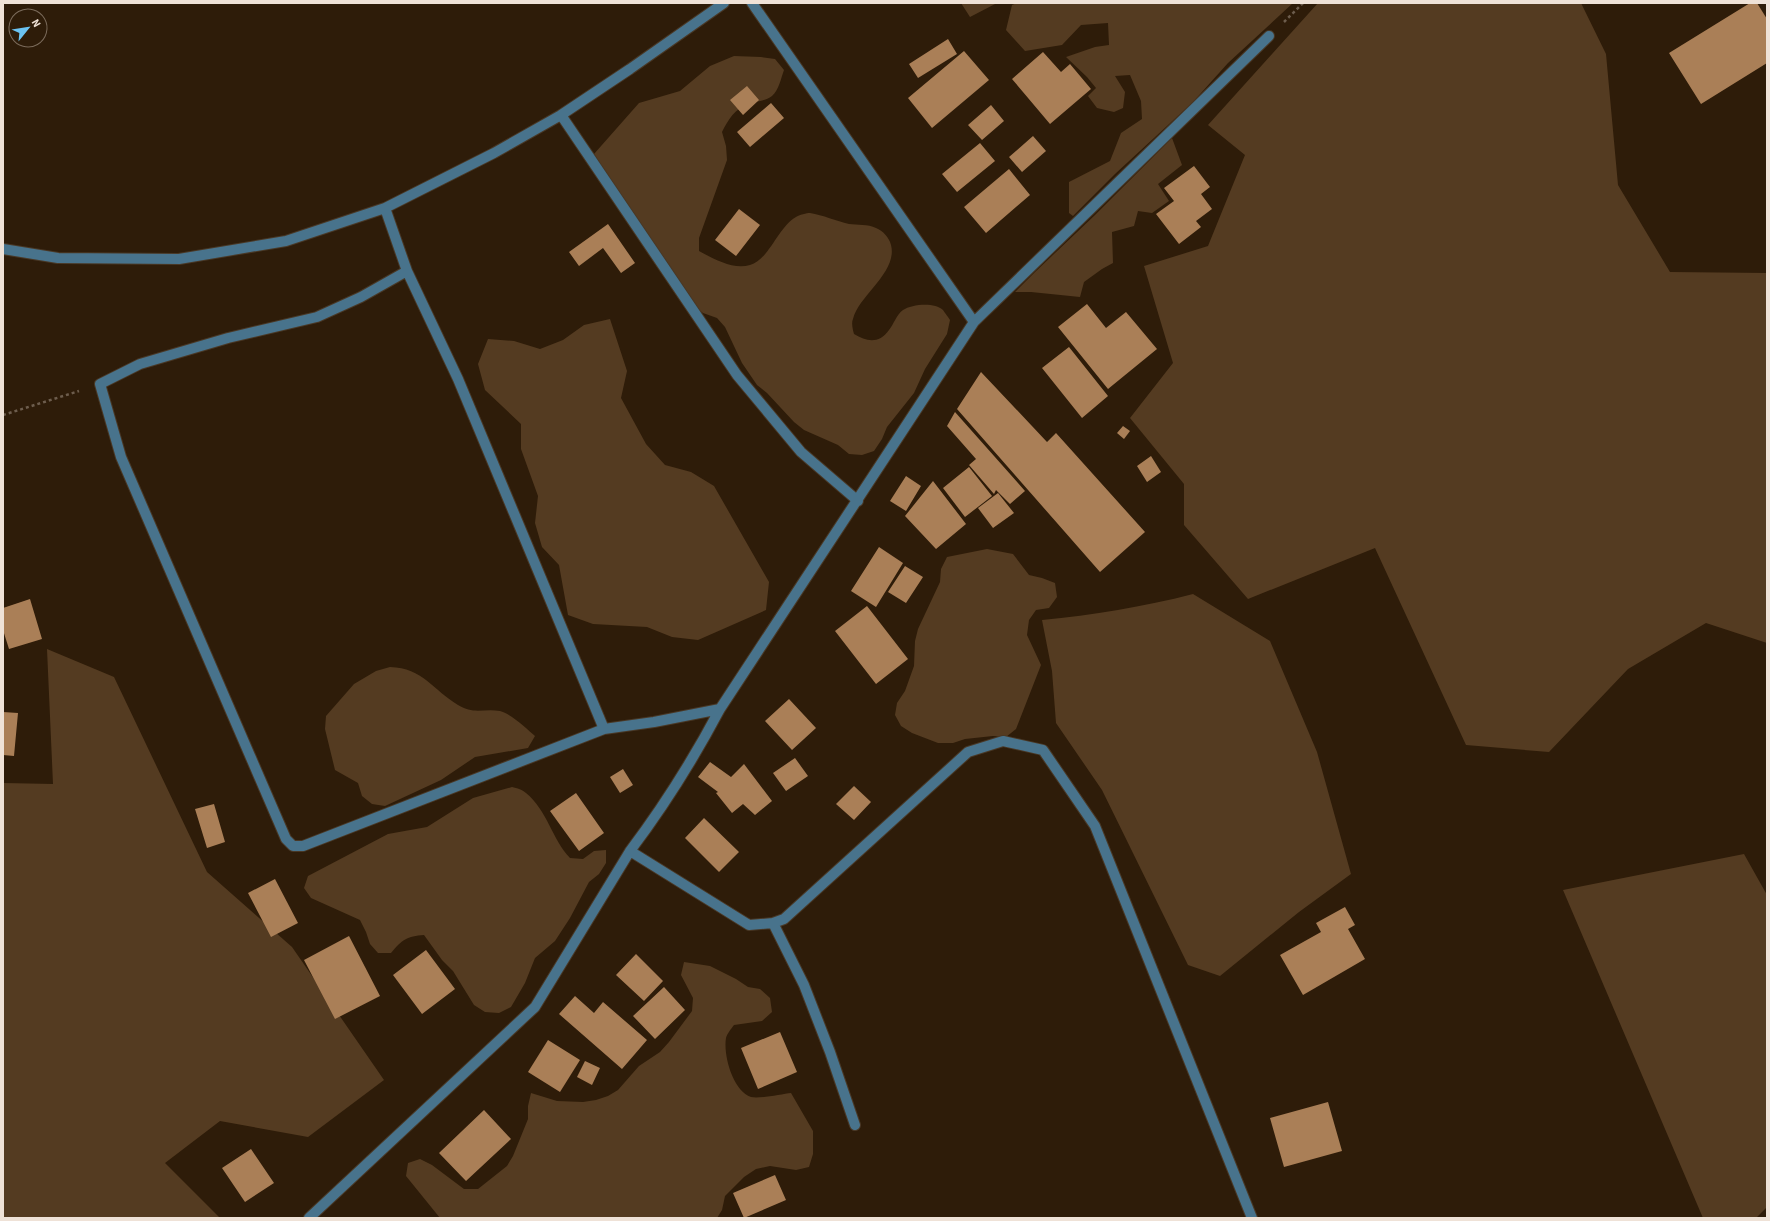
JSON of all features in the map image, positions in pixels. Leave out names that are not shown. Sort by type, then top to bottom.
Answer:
[{"type":"street","points":[[3,249],[58,258],[179,258],[286,241],[385,208],[494,153],[561,115],[724,3]]},
{"type":"street","points":[[752,3],[974,322]]},
{"type":"street","points":[[309,1218],[535,1007],[630,850],[644,833],[703,741],[720,709],[858,501],[974,322],[1269,36]]},
{"type":"street","points":[[561,115],[737,375],[801,452],[858,501]]},
{"type":"street","points":[[385,208],[408,271],[458,379],[604,729]]},
{"type":"street","points":[[408,271],[361,297],[317,317],[228,338],[140,364],[100,384],[121,456],[286,840],[293,846],[303,846],[604,729],[654,722],[720,709]]},
{"type":"street","points":[[630,850],[749,925],[773,923],[784,918],[968,752],[1003,741],[1043,750],[1095,826],[1252,1218]]},
{"type":"street","points":[[773,923],[804,985],[830,1052],[855,1124]]},
{"type":"path","points":[[1269,36],[1303,3]]},
{"type":"path","points":[[3,415],[100,384]]},
{"type":"shaded area","points":[[961,3],[997,3],[970,17]]},
{"type":"shaded area","points":[[1017,3],[1293,3],[1228,63],[1193,102],[1115,174],[1073,216],[1069,213],[1069,182],[1110,161],[1121,133],[1142,119],[1141,101],[1130,75],[1115,76],[1125,92],[1123,108],[1114,112],[1097,108],[1088,96],[1096,88],[1066,57],[1095,47],[1109,45],[1108,23],[1081,25],[1062,45],[1025,51],[1006,30],[1012,5]]},
{"type":"shaded area","points":[[1318,3],[1581,3],[1606,54],[1618,185],[1670,272],[1767,273],[1767,643],[1706,623],[1628,669],[1549,752],[1466,745],[1375,548],[1248,599],[1184,525],[1184,484],[1130,418],[1173,363],[1144,266],[1208,246],[1245,155],[1208,125]]},
{"type":"shaded area","points":[[734,56],[775,59],[784,70],[778,87],[772,96],[740,108],[729,119],[722,132],[726,146],[727,160],[699,238],[699,251],[730,265],[744,266],[757,262],[763,257],[784,228],[797,216],[810,213],[849,224],[866,225],[881,231],[887,237],[891,245],[892,255],[884,274],[862,301],[857,310],[852,322],[854,334],[864,339],[877,340],[885,335],[903,310],[918,305],[939,307],[950,320],[947,334],[925,369],[914,393],[887,427],[882,439],[874,451],[862,455],[849,454],[838,445],[804,430],[757,385],[742,363],[725,327],[717,318],[703,313],[681,297],[594,154],[639,103],[680,91],[710,66]]},
{"type":"shaded area","points":[[1172,138],[1182,165],[1158,184],[1169,201],[1152,213],[1138,211],[1134,226],[1112,232],[1113,263],[1084,282],[1080,297],[1031,292],[1015,292],[1095,215]]},
{"type":"shaded area","points":[[610,319],[627,371],[621,398],[646,444],[665,465],[691,472],[714,486],[769,582],[766,610],[698,640],[672,637],[647,627],[593,624],[568,615],[559,565],[542,547],[535,523],[538,496],[521,449],[521,424],[485,390],[478,364],[488,339],[514,341],[540,349],[563,340],[584,325]]},
{"type":"shaded area","points":[[987,549],[1013,554],[1029,575],[1055,583],[1057,597],[1049,608],[1036,610],[1029,620],[1027,635],[1041,665],[1016,729],[1006,737],[993,736],[965,739],[953,743],[938,743],[912,733],[901,726],[895,715],[897,703],[905,691],[914,666],[915,641],[918,629],[940,582],[941,569],[947,557]]},
{"type":"shaded area","points":[[1193,594],[1270,641],[1317,752],[1351,874],[1299,912],[1220,976],[1188,965],[1102,790],[1056,723],[1052,671],[1042,620],[1118,610]]},
{"type":"shaded area","points":[[47,649],[114,677],[207,872],[292,947],[384,1080],[308,1137],[220,1121],[165,1163],[220,1218],[3,1218],[3,783],[53,784]]},
{"type":"shaded area","points":[[390,667],[411,671],[427,681],[449,699],[469,710],[494,710],[504,712],[535,736],[528,748],[475,757],[441,780],[385,806],[372,804],[362,796],[358,783],[335,770],[325,729],[326,716],[354,684],[376,671]]},
{"type":"shaded area","points":[[512,787],[523,791],[533,800],[544,816],[558,842],[570,858],[583,859],[594,851],[606,850],[606,863],[599,874],[589,882],[570,918],[555,941],[535,958],[525,983],[511,1007],[499,1013],[485,1012],[474,1005],[453,971],[442,960],[424,935],[413,936],[405,940],[391,953],[378,953],[370,944],[360,920],[311,898],[304,888],[308,876],[388,834],[427,827],[473,798]]},
{"type":"shaded area","points":[[1744,854],[1767,895],[1767,1207],[1756,1218],[1703,1218],[1563,890]]},
{"type":"shaded area","points":[[684,962],[710,966],[748,987],[760,989],[770,998],[772,1012],[762,1021],[734,1025],[729,1032],[725,1045],[728,1063],[734,1080],[739,1088],[751,1097],[765,1097],[791,1093],[813,1131],[813,1154],[809,1167],[796,1170],[770,1166],[756,1169],[744,1177],[725,1196],[722,1210],[717,1218],[440,1218],[406,1176],[408,1163],[420,1159],[432,1165],[464,1189],[478,1189],[507,1166],[513,1156],[528,1119],[528,1106],[531,1093],[557,1101],[583,1102],[608,1096],[618,1090],[639,1066],[660,1052],[692,1011],[693,998],[681,975]]},
{"type":"building","points":[[1750,3],[1757,3],[1767,19],[1767,63],[1701,104],[1669,53]]},
{"type":"building","points":[[948,39],[957,54],[918,78],[909,64]]},
{"type":"building","points":[[964,51],[989,80],[932,128],[908,98]]},
{"type":"building","points":[[1043,52],[1061,72],[1070,64],[1091,89],[1050,124],[1012,79]]},
{"type":"building","points":[[747,86],[759,100],[743,115],[730,100]]},
{"type":"building","points":[[771,103],[784,118],[750,147],[737,132]]},
{"type":"building","points":[[991,105],[1004,121],[982,140],[968,125]]},
{"type":"building","points":[[1033,136],[1046,151],[1022,172],[1009,157]]},
{"type":"building","points":[[980,143],[995,161],[957,192],[942,174]]},
{"type":"building","points":[[1194,166],[1210,187],[1201,194],[1212,209],[1196,221],[1201,227],[1179,244],[1156,214],[1174,201],[1164,188]]},
{"type":"building","points":[[1009,169],[1030,195],[986,233],[964,207]]},
{"type":"building","points":[[739,209],[760,225],[736,256],[715,240]]},
{"type":"building","points":[[608,224],[635,263],[621,273],[603,248],[579,266],[569,252]]},
{"type":"building","points":[[1087,304],[1106,328],[1126,312],[1157,349],[1108,389],[1058,327]]},
{"type":"building","points":[[1069,347],[1108,396],[1082,418],[1042,368]]},
{"type":"building","points":[[981,372],[1047,442],[1056,433],[1145,532],[1100,572],[957,409]]},
{"type":"building","points":[[955,412],[1025,491],[1010,504],[996,490],[994,494],[969,465],[976,459],[947,426]]},
{"type":"building","points":[[1123,426],[1130,431],[1124,439],[1117,433]]},
{"type":"building","points":[[1151,456],[1161,472],[1147,482],[1137,466]]},
{"type":"building","points":[[969,467],[992,496],[965,517],[943,488]]},
{"type":"building","points":[[906,476],[921,486],[906,511],[890,501]]},
{"type":"building","points":[[933,481],[966,524],[936,549],[905,516]]},
{"type":"building","points":[[998,493],[1014,513],[993,528],[978,508]]},
{"type":"building","points":[[879,547],[903,563],[876,607],[851,591]]},
{"type":"building","points":[[905,566],[923,577],[906,603],[888,592]]},
{"type":"building","points":[[30,599],[42,639],[9,649],[3,630],[3,608]]},
{"type":"building","points":[[867,606],[908,659],[876,684],[835,631]]},
{"type":"building","points":[[789,699],[816,728],[792,750],[765,721]]},
{"type":"building","points":[[3,712],[18,713],[14,756],[3,755]]},
{"type":"building","points":[[795,758],[808,776],[786,791],[773,773]]},
{"type":"building","points":[[710,762],[731,777],[744,764],[772,801],[755,815],[743,804],[732,813],[716,793],[718,792],[698,777]]},
{"type":"building","points":[[623,769],[633,785],[620,793],[610,777]]},
{"type":"building","points":[[854,786],[871,802],[854,820],[836,804]]},
{"type":"building","points":[[576,793],[604,833],[579,851],[550,811]]},
{"type":"building","points":[[214,804],[225,842],[207,848],[195,809]]},
{"type":"building","points":[[704,818],[739,852],[719,872],[685,838]]},
{"type":"building","points":[[275,879],[298,923],[271,937],[248,893]]},
{"type":"building","points":[[1345,907],[1355,925],[1348,929],[1365,959],[1303,995],[1280,955],[1321,932],[1316,923]]},
{"type":"building","points":[[349,936],[380,996],[335,1019],[304,960]]},
{"type":"building","points":[[426,950],[455,989],[422,1014],[393,975]]},
{"type":"building","points":[[636,954],[663,981],[644,1001],[616,975]]},
{"type":"building","points":[[664,987],[685,1010],[655,1039],[633,1016]]},
{"type":"building","points":[[575,996],[594,1013],[603,1002],[647,1040],[622,1069],[559,1014]]},
{"type":"building","points":[[780,1032],[797,1072],[758,1089],[741,1048]]},
{"type":"building","points":[[548,1040],[580,1060],[560,1092],[528,1072]]},
{"type":"building","points":[[585,1061],[600,1068],[592,1085],[577,1077]]},
{"type":"building","points":[[1328,1102],[1342,1151],[1284,1167],[1270,1118]]},
{"type":"building","points":[[484,1110],[511,1139],[466,1181],[439,1153]]},
{"type":"building","points":[[251,1149],[274,1183],[245,1202],[222,1168]]},
{"type":"building","points":[[775,1175],[786,1200],[744,1218],[733,1193]]}]
